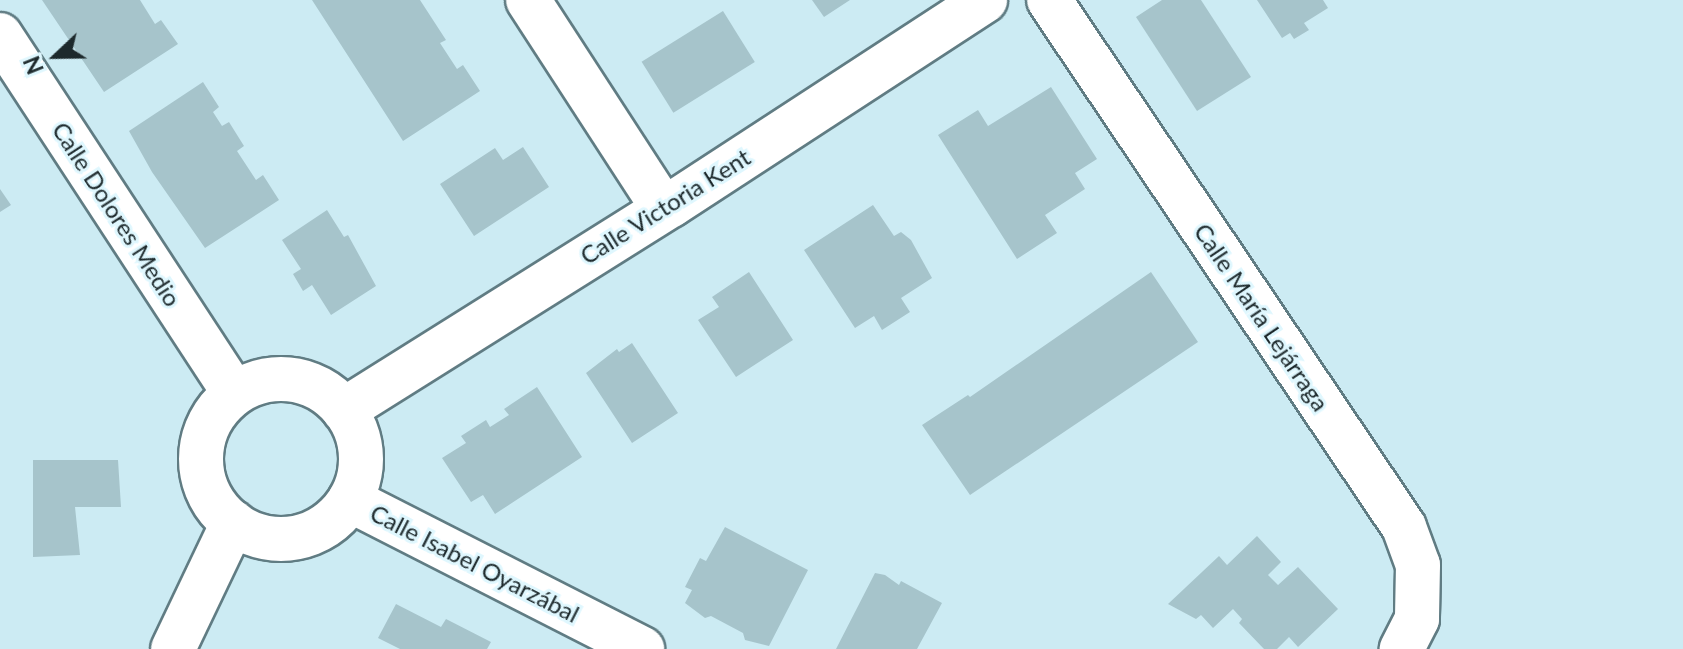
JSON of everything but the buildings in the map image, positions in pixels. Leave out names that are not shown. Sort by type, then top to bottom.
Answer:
[{"type":"street","points":[[528,0],[663,208]]},
{"type":"street","name":"Calle Victoria Kent","points":[[344,410],[985,0]]},
{"type":"street","name":"Calle María Lejárraga","points":[[1049,0],[1404,527],[1418,565],[1417,619],[1402,649]]},
{"type":"street","name":"Calle Dolores Medio","points":[[0,35],[234,393]]},
{"type":"street","points":[[272,378],[299,380],[334,399],[344,410],[357,433],[361,457],[357,485],[350,500],[332,521],[304,536],[276,539],[255,535],[233,523],[207,492],[200,465],[205,430],[215,412],[234,393],[272,378]]},
{"type":"street","name":"Calle Isabel Oyarzábal","points":[[350,500],[642,649]]},
{"type":"street","points":[[173,649],[233,523]]}]
